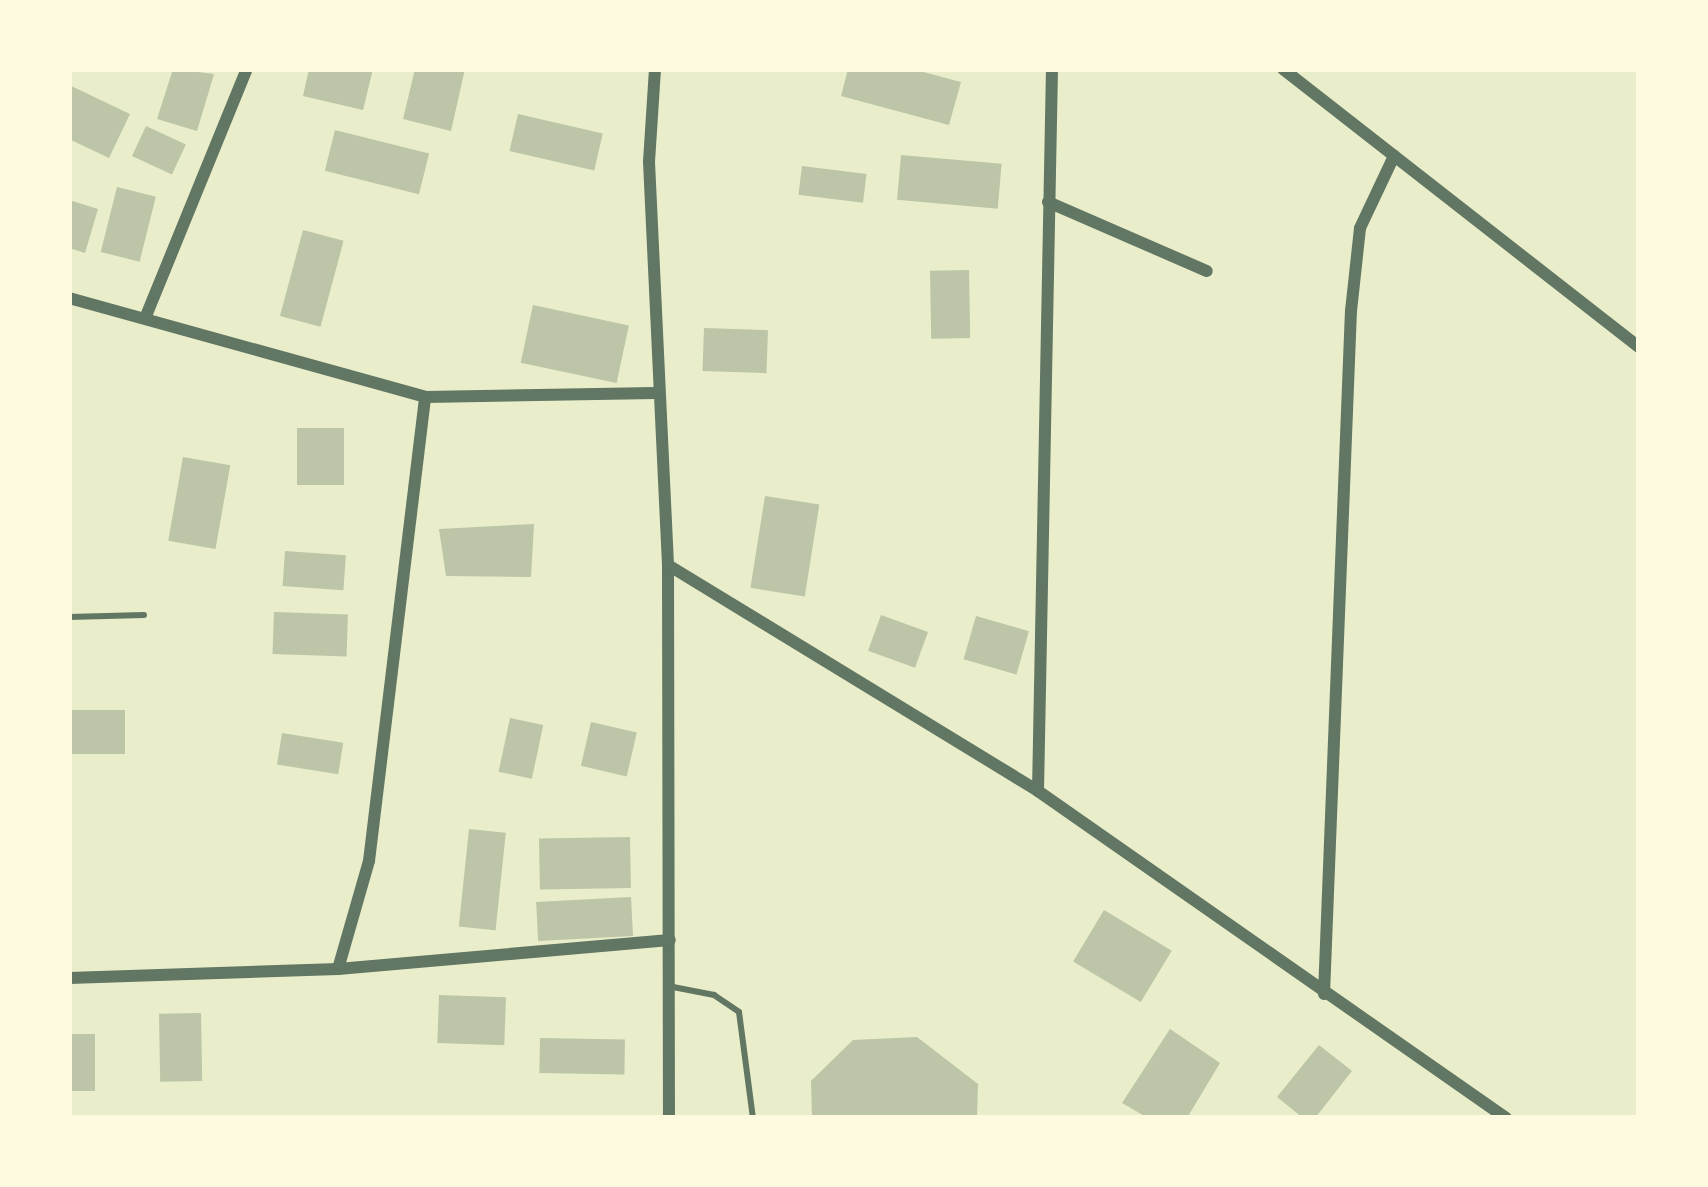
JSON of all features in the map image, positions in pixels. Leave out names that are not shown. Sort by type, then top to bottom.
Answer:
[{"type":"street","points":[[146,316],[248,69]]},
{"type":"street","points":[[655,69],[655,393],[668,565],[673,987],[669,1118]]},
{"type":"street","points":[[1038,791],[1052,69]]},
{"type":"street","points":[[1283,69],[1639,347]]},
{"type":"street","points":[[1324,994],[1351,311],[1360,228],[1394,156]]},
{"type":"street","points":[[1048,202],[1207,271]]},
{"type":"street","points":[[69,298],[425,397],[655,393]]},
{"type":"street","points":[[338,969],[369,861],[425,397]]},
{"type":"street","points":[[668,565],[1038,791],[1506,1118]]},
{"type":"street","points":[[69,978],[338,969],[670,940]]},
{"type":"lane","points":[[69,617],[144,615]]},
{"type":"lane","points":[[673,987],[714,994],[739,1012],[753,1118]]},
{"type":"building","points":[[173,69],[214,74],[197,131],[157,119]]},
{"type":"building","points":[[309,69],[373,69],[363,110],[303,96]]},
{"type":"building","points":[[415,69],[465,69],[451,131],[403,119]]},
{"type":"building","points":[[848,69],[912,69],[961,82],[949,125],[841,96]]},
{"type":"building","points":[[69,85],[130,114],[109,158],[69,139]]},
{"type":"building","points":[[518,114],[603,134],[594,171],[509,151]]},
{"type":"building","points":[[146,126],[186,145],[172,175],[132,156]]},
{"type":"building","points":[[335,130],[429,153],[419,194],[325,171]]},
{"type":"building","points":[[901,155],[1002,164],[998,209],[897,200]]},
{"type":"building","points":[[802,166],[867,174],[863,203],[798,195]]},
{"type":"building","points":[[117,187],[156,197],[140,262],[101,252]]},
{"type":"building","points":[[69,200],[98,209],[85,253],[69,248]]},
{"type":"building","points":[[303,230],[344,241],[321,327],[280,316]]},
{"type":"building","points":[[969,270],[970,338],[931,339],[930,271]]},
{"type":"building","points":[[533,305],[629,325],[617,383],[521,363]]},
{"type":"building","points":[[704,328],[768,330],[766,373],[702,371]]},
{"type":"building","points":[[297,428],[344,428],[344,485],[297,485]]},
{"type":"building","points":[[183,457],[230,465],[216,549],[168,541]]},
{"type":"building","points":[[765,496],[819,505],[805,596],[750,588]]},
{"type":"building","points":[[534,524],[531,577],[446,576],[439,529]]},
{"type":"building","points":[[285,551],[346,555],[343,590],[283,586]]},
{"type":"building","points":[[274,612],[348,615],[346,657],[273,654]]},
{"type":"building","points":[[881,615],[928,632],[915,668],[868,651]]},
{"type":"building","points":[[976,616],[1029,631],[1016,674],[964,659]]},
{"type":"building","points":[[69,710],[125,710],[125,754],[69,754]]},
{"type":"building","points":[[510,718],[543,725],[532,779],[499,772]]},
{"type":"building","points":[[591,722],[637,733],[627,776],[581,766]]},
{"type":"building","points":[[282,733],[343,743],[338,774],[277,765]]},
{"type":"building","points":[[469,829],[506,833],[496,930],[459,926]]},
{"type":"building","points":[[630,837],[631,888],[540,890],[539,839]]},
{"type":"building","points":[[631,897],[633,936],[538,941],[536,902]]},
{"type":"building","points":[[1104,910],[1172,951],[1141,1002],[1073,961]]},
{"type":"building","points":[[439,995],[506,997],[504,1045],[437,1043]]},
{"type":"building","points":[[201,1013],[202,1081],[160,1082],[159,1014]]},
{"type":"building","points":[[1170,1029],[1220,1063],[1187,1118],[1148,1118],[1122,1103]]},
{"type":"building","points":[[69,1034],[95,1034],[95,1091],[69,1091]]},
{"type":"building","points":[[917,1037],[978,1084],[977,1118],[812,1118],[811,1081],[853,1040]]},
{"type":"building","points":[[540,1038],[625,1039],[624,1074],[539,1073]]},
{"type":"building","points":[[1319,1045],[1352,1071],[1315,1118],[1303,1118],[1277,1097]]}]
